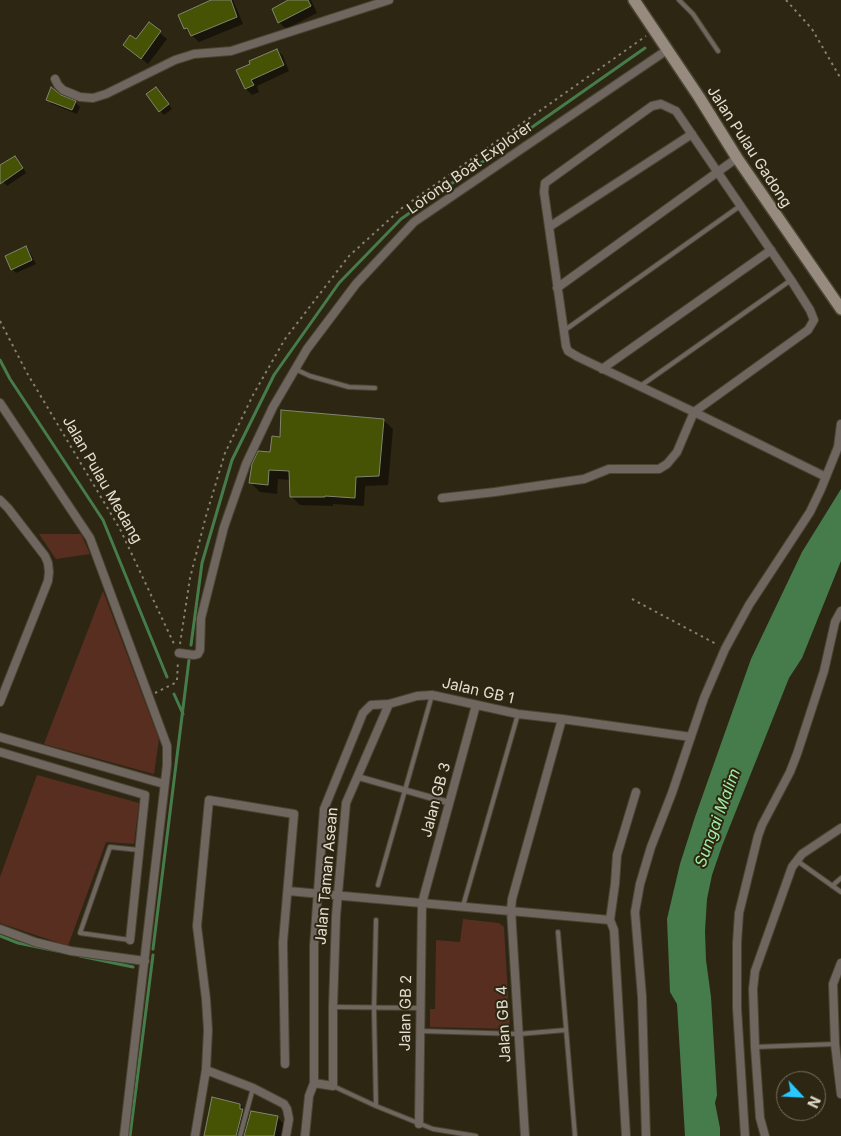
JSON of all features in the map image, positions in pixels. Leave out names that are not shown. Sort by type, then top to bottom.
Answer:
[{"type":"main road","name":"Jalan Pulau Gadong","points":[[636,1],[737,158],[841,310]]},
{"type":"street","points":[[55,79],[63,90],[80,97],[93,98],[106,94],[175,60],[194,54],[231,51],[389,0]]},
{"type":"street","name":"Lorong Boat Explorer","points":[[178,653],[194,655],[198,654],[200,650],[202,618],[224,527],[246,464],[272,407],[307,349],[356,284],[414,222],[667,50]]},
{"type":"street","points":[[442,498],[584,479],[609,469],[659,469],[667,464],[677,452],[694,412],[808,330],[814,320],[810,310],[791,280],[676,111],[661,104],[652,106],[545,183],[544,192],[548,227],[563,332],[568,352],[638,387],[694,412],[826,477]]},
{"type":"street","points":[[548,227],[692,134]]},
{"type":"street","points":[[557,288],[737,158]]},
{"type":"street","points":[[602,369],[771,250]]},
{"type":"street","points":[[0,403],[90,538],[167,746],[167,765],[124,1136]]},
{"type":"street","points":[[646,1136],[642,997],[635,912],[640,884],[651,847],[704,698],[725,649],[750,605],[810,512],[838,447],[841,424]]},
{"type":"street","points":[[0,500],[45,556],[50,572],[0,702]]},
{"type":"street","points":[[745,1136],[737,1008],[739,913],[758,836],[797,754],[824,671],[836,622],[841,611]]},
{"type":"street","name":"Jalan GB 1","points":[[389,704],[417,696],[432,695],[518,714],[691,737]]},
{"type":"street","name":"Jalan Taman Asean","points":[[305,1136],[309,1096],[314,1083],[314,946],[324,809],[363,713],[371,705],[389,704],[346,803],[338,895],[333,1007],[333,1086]]},
{"type":"street","name":"Jalan GB 3","points":[[422,902],[476,705]]},
{"type":"street","name":"Jalan GB 4","points":[[525,1136],[511,910],[512,899],[562,719]]},
{"type":"street","points":[[0,737],[164,784]]},
{"type":"street","points":[[0,752],[145,795],[130,940]]},
{"type":"street","points":[[358,777],[450,803]]},
{"type":"street","points":[[626,1136],[614,930],[610,920],[617,855],[636,792]]},
{"type":"street","points":[[195,1136],[206,1070],[208,1030],[206,999],[196,926],[209,800],[294,814],[283,942],[285,1064]]},
{"type":"street","points":[[766,1136],[760,1118],[755,1047],[753,989],[755,971],[788,875],[796,860],[807,850],[841,828]]},
{"type":"street","points":[[288,891],[610,920]]},
{"type":"street","name":"Jalan GB 2","points":[[419,1124],[422,902]]},
{"type":"street","points":[[0,929],[35,942],[71,951],[145,961]]},
{"type":"street","points":[[841,963],[833,984],[835,1044],[841,1094]]},
{"type":"street","points":[[206,1070],[253,1088],[284,1104],[289,1120],[286,1136]]},
{"type":"street","points":[[314,1083],[333,1086]]},
{"type":"lane","points":[[679,0],[693,14],[718,51]]},
{"type":"lane","points":[[563,332],[740,206]]},
{"type":"lane","points":[[638,387],[791,280]]},
{"type":"lane","points":[[295,369],[310,376],[349,387],[375,388]]},
{"type":"lane","points":[[378,885],[432,695]]},
{"type":"lane","points":[[463,906],[518,714]]},
{"type":"lane","points":[[130,940],[80,933],[110,847],[139,850]]},
{"type":"lane","points":[[796,860],[841,892]]},
{"type":"lane","points":[[832,886],[841,878]]},
{"type":"lane","points":[[376,920],[374,1008],[376,1106]]},
{"type":"lane","points":[[558,932],[575,1136]]},
{"type":"lane","points":[[333,1007],[420,1008]]},
{"type":"lane","points":[[420,1031],[519,1034],[566,1030]]},
{"type":"lane","points":[[755,1047],[835,1044]]},
{"type":"lane","points":[[333,1086],[433,1129],[476,1136]]},
{"type":"lane","points":[[240,1136],[253,1088]]},
{"type":"path","points":[[786,0],[812,29],[841,79]]},
{"type":"path","points":[[149,696],[175,683],[177,680],[178,653],[190,578],[225,453],[253,395],[285,339],[325,286],[349,256],[402,208],[654,30]]},
{"type":"path","name":"Jalan Pulau Medang","points":[[0,321],[27,373],[120,529],[178,653]]},
{"type":"path","points":[[632,599],[725,649]]},
{"type":"shaded area","points":[[39,534],[81,534],[90,554],[56,559]]},
{"type":"shaded area","points":[[103,591],[159,739],[154,774],[44,744]]},
{"type":"shaded area","points":[[37,775],[139,803],[134,844],[106,842],[68,946],[0,923],[0,877]]},
{"type":"shaded area","points":[[463,919],[499,923],[504,927],[510,1029],[430,1027],[430,1009],[435,1009],[436,940],[460,942]]},
{"type":"water","name":"Sungai Malim","points":[[841,489],[841,561],[802,658],[789,678],[712,875],[707,899],[705,931],[717,1095],[715,1103],[720,1136],[685,1136],[677,1004],[670,992],[667,919],[680,864],[751,659],[802,552]]},
{"type":"building","points":[[211,0],[231,0],[237,17],[191,36],[187,28],[184,29],[178,15]]},
{"type":"building","points":[[288,0],[308,0],[311,6],[278,23],[272,9]]},
{"type":"building","points":[[149,22],[161,31],[141,59],[123,45],[130,35],[136,39]]},
{"type":"building","points":[[277,49],[284,65],[251,80],[254,85],[245,89],[236,70],[250,64],[249,61]]},
{"type":"building","points":[[51,87],[61,95],[76,101],[72,110],[46,100]]},
{"type":"building","points":[[156,87],[169,104],[159,112],[146,94]]},
{"type":"building","points":[[15,156],[23,168],[0,184],[0,165]]},
{"type":"building","points":[[26,246],[32,260],[11,270],[5,256]]},
{"type":"building","points":[[281,410],[384,419],[379,476],[356,477],[355,498],[325,496],[290,497],[289,471],[269,470],[268,485],[249,483],[252,464],[258,451],[270,452],[272,436],[280,437]]},
{"type":"building","points":[[212,1097],[240,1104],[240,1109],[243,1109],[236,1136],[204,1136]]},
{"type":"building","points":[[251,1111],[278,1116],[274,1136],[244,1136]]},
{"type":"waterway","points":[[191,645],[202,563],[232,460],[274,375],[339,283],[401,219],[645,48]]},
{"type":"waterway","points":[[0,360],[10,379],[103,520],[167,677]]},
{"type":"waterway","points":[[153,949],[189,660]]},
{"type":"waterway","points":[[174,694],[183,714]]},
{"type":"waterway","points":[[0,936],[18,943],[57,951]]},
{"type":"waterway","points":[[130,1136],[153,955]]},
{"type":"waterway","points":[[80,956],[133,967]]}]
